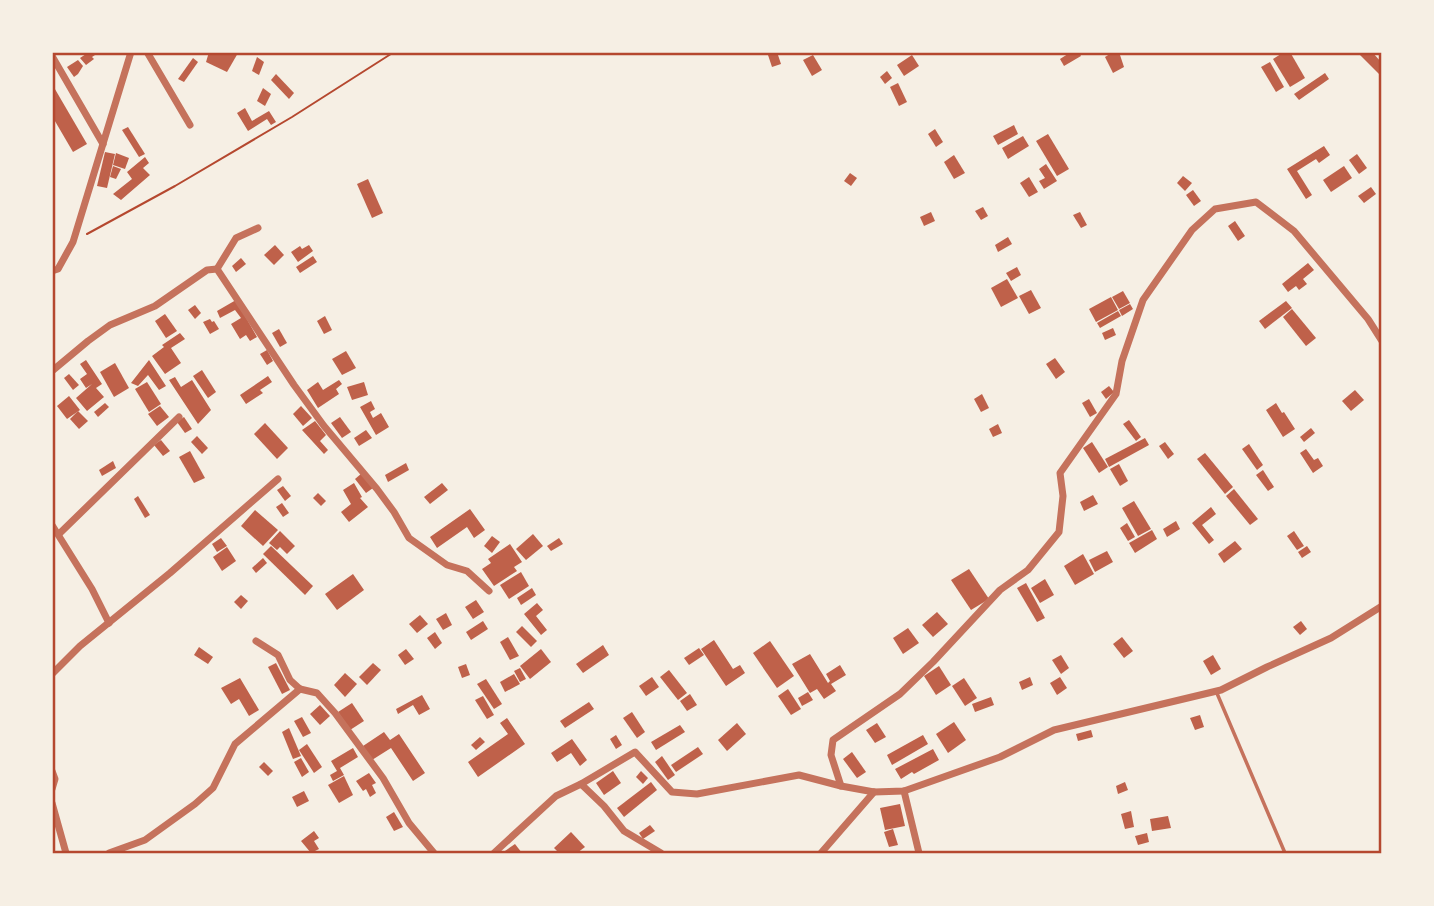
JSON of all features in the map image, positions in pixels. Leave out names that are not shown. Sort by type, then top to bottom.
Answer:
[{"type":"street","points":[[55,270],[74,242],[131,52]]},
{"type":"street","points":[[147,52],[190,125]]},
{"type":"street","points":[[52,56],[103,144]]},
{"type":"street","points":[[841,786],[831,755],[833,740],[900,694],[1000,590],[1028,570],[1059,532],[1063,496],[1060,473],[1116,394],[1122,361],[1143,300],[1192,230],[1215,209],[1256,202],[1294,230],[1368,319],[1381,341]]},
{"type":"street","points":[[217,269],[236,238],[258,228]]},
{"type":"street","points":[[52,260],[55,270]]},
{"type":"street","points":[[52,371],[110,325],[155,306],[207,270],[217,269]]},
{"type":"street","points":[[217,269],[293,385],[377,489],[408,538],[447,565],[467,571],[489,591]]},
{"type":"street","points":[[59,534],[180,418]]},
{"type":"street","points":[[52,674],[80,646],[196,551],[278,479]]},
{"type":"street","points":[[52,525],[92,589],[109,623]]},
{"type":"street","points":[[494,853],[556,796],[635,752],[672,792],[697,794],[799,775],[874,792],[904,791],[1000,757],[1054,730],[1216,691],[1331,638],[1381,606]]},
{"type":"street","points":[[256,641],[278,655],[290,680],[300,689],[317,693],[335,713],[433,853]]},
{"type":"street","points":[[109,853],[145,840],[195,804],[213,788],[235,744],[300,689]]},
{"type":"street","points":[[52,771],[55,779],[52,789]]},
{"type":"street","points":[[581,784],[604,806],[624,831],[661,853]]},
{"type":"street","points":[[904,791],[919,853]]},
{"type":"street","points":[[821,853],[874,792]]},
{"type":"street","points":[[52,803],[66,853]]},
{"type":"lane","points":[[1216,691],[1285,853]]},
{"type":"path","points":[[74,242],[292,117],[394,52]]},
{"type":"building","points":[[89,52],[95,55],[86,65],[80,58]]},
{"type":"building","points":[[209,52],[238,53],[227,72],[206,62]]},
{"type":"building","points":[[767,52],[777,52],[781,64],[772,67]]},
{"type":"building","points":[[1071,52],[1079,52],[1081,56],[1064,66],[1060,59]]},
{"type":"building","points":[[1119,52],[1124,67],[1113,73],[1105,57]]},
{"type":"building","points":[[1284,52],[1290,52],[1305,78],[1290,87],[1273,59]]},
{"type":"building","points":[[1357,52],[1372,52],[1382,63],[1382,77]]},
{"type":"building","points":[[813,55],[822,70],[812,76],[803,60]]},
{"type":"building","points":[[912,55],[919,66],[904,76],[897,65]]},
{"type":"building","points":[[257,57],[264,62],[259,75],[252,71]]},
{"type":"building","points":[[193,58],[198,62],[184,82],[178,79]]},
{"type":"building","points":[[78,60],[83,66],[74,77],[67,67]]},
{"type":"building","points":[[1270,62],[1284,87],[1276,92],[1261,67]]},
{"type":"building","points":[[887,71],[892,78],[885,84],[880,77]]},
{"type":"building","points":[[1325,73],[1329,79],[1299,100],[1294,94]]},
{"type":"building","points":[[276,74],[294,93],[289,99],[271,80]]},
{"type":"building","points":[[898,83],[907,102],[899,106],[890,87]]},
{"type":"building","points":[[52,84],[87,144],[73,152],[52,116]]},
{"type":"building","points":[[263,88],[271,94],[265,106],[257,101]]},
{"type":"building","points":[[245,108],[252,121],[269,111],[276,122],[271,125],[267,119],[248,131],[237,113]]},
{"type":"building","points":[[1014,125],[1018,134],[998,145],[993,136]]},
{"type":"building","points":[[128,127],[145,154],[139,157],[122,130]]},
{"type":"building","points":[[935,129],[943,142],[936,147],[928,134]]},
{"type":"building","points":[[1048,134],[1069,169],[1057,176],[1036,141]]},
{"type":"building","points":[[1023,136],[1029,146],[1008,159],[1002,148]]},
{"type":"building","points":[[1324,146],[1330,155],[1319,163],[1316,159],[1297,171],[1312,195],[1306,199],[1287,169]]},
{"type":"building","points":[[105,152],[115,154],[107,188],[97,186]]},
{"type":"building","points":[[116,153],[129,158],[125,169],[113,165]]},
{"type":"building","points":[[1357,154],[1367,168],[1359,174],[1349,160]]},
{"type":"building","points":[[954,155],[965,173],[954,179],[944,162]]},
{"type":"building","points":[[145,157],[149,163],[143,168],[150,175],[121,200],[113,194],[132,179],[127,172]]},
{"type":"building","points":[[1046,164],[1057,181],[1044,189],[1039,181],[1045,178],[1039,169]]},
{"type":"building","points":[[113,166],[121,169],[116,179],[110,177]]},
{"type":"building","points":[[1344,166],[1352,178],[1331,192],[1323,180]]},
{"type":"building","points":[[850,173],[857,178],[851,186],[844,181]]},
{"type":"building","points":[[1183,176],[1192,183],[1185,191],[1177,183]]},
{"type":"building","points":[[1029,177],[1038,192],[1029,197],[1020,183]]},
{"type":"building","points":[[368,179],[383,213],[372,218],[357,184]]},
{"type":"building","points":[[1371,187],[1376,194],[1364,203],[1358,196]]},
{"type":"building","points":[[1193,190],[1201,201],[1194,206],[1186,195]]},
{"type":"building","points":[[983,207],[988,216],[981,220],[975,211]]},
{"type":"building","points":[[931,212],[935,221],[924,226],[920,217]]},
{"type":"building","points":[[1080,212],[1087,225],[1081,228],[1073,215]]},
{"type":"building","points":[[1235,221],[1245,236],[1238,241],[1228,226]]},
{"type":"building","points":[[1008,237],[1012,244],[998,252],[995,245]]},
{"type":"building","points":[[275,245],[284,255],[274,265],[264,255]]},
{"type":"building","points":[[309,245],[313,251],[298,262],[291,252],[300,246],[302,249]]},
{"type":"building","points":[[313,256],[317,262],[300,273],[296,267]]},
{"type":"building","points":[[241,258],[246,264],[236,272],[232,266]]},
{"type":"building","points":[[1308,263],[1314,270],[1303,279],[1307,284],[1299,290],[1296,286],[1288,292],[1282,284]]},
{"type":"building","points":[[1017,267],[1021,275],[1011,281],[1006,273]]},
{"type":"building","points":[[1007,279],[1018,298],[1001,307],[991,288]]},
{"type":"building","points":[[1031,290],[1041,308],[1029,314],[1019,296]]},
{"type":"building","points":[[1123,291],[1130,303],[1119,309],[1112,297]]},
{"type":"building","points":[[1111,297],[1118,310],[1096,322],[1089,309]]},
{"type":"building","points":[[236,300],[257,337],[250,341],[246,335],[240,339],[231,324],[241,318],[235,310],[220,318],[217,311]]},
{"type":"building","points":[[1286,301],[1292,308],[1265,329],[1259,321]]},
{"type":"building","points":[[1130,304],[1133,309],[1122,316],[1119,310]]},
{"type":"building","points":[[195,305],[201,313],[195,319],[188,310]]},
{"type":"building","points":[[1292,309],[1316,338],[1306,346],[1283,317]]},
{"type":"building","points":[[1118,311],[1121,316],[1100,328],[1097,323]]},
{"type":"building","points":[[165,314],[177,331],[166,338],[155,321]]},
{"type":"building","points":[[325,316],[332,330],[324,334],[317,321]]},
{"type":"building","points":[[210,319],[219,329],[210,334],[203,322]]},
{"type":"building","points":[[1113,328],[1116,335],[1105,340],[1102,333]]},
{"type":"building","points":[[279,329],[287,343],[280,347],[272,333]]},
{"type":"building","points":[[180,333],[185,339],[171,348],[181,363],[165,374],[152,356],[164,347],[162,345]]},
{"type":"building","points":[[267,350],[273,361],[267,365],[260,354]]},
{"type":"building","points":[[346,351],[356,368],[342,375],[332,359]]},
{"type":"building","points":[[1055,358],[1065,372],[1056,379],[1046,364]]},
{"type":"building","points":[[86,360],[102,384],[96,388],[104,397],[87,411],[76,398],[92,384],[86,388],[80,379],[87,374],[80,364]]},
{"type":"building","points":[[149,360],[166,386],[159,390],[148,375],[138,386],[131,383]]},
{"type":"building","points":[[115,363],[129,388],[114,397],[100,372]]},
{"type":"building","points":[[202,370],[216,392],[208,398],[193,376]]},
{"type":"building","points":[[69,374],[79,385],[73,390],[64,378]]},
{"type":"building","points":[[268,376],[272,382],[260,390],[263,393],[246,404],[240,395]]},
{"type":"building","points":[[175,377],[181,387],[192,380],[211,410],[198,424],[169,380]]},
{"type":"building","points":[[339,380],[342,384],[336,389],[339,394],[318,408],[307,390],[318,382],[323,390]]},
{"type":"building","points":[[147,382],[161,404],[149,412],[135,389]]},
{"type":"building","points":[[364,382],[368,395],[352,400],[347,387]]},
{"type":"building","points":[[1109,386],[1114,392],[1106,399],[1101,392]]},
{"type":"building","points":[[1355,390],[1364,400],[1351,411],[1342,401]]},
{"type":"building","points":[[982,394],[989,408],[981,412],[974,399]]},
{"type":"building","points":[[69,396],[80,410],[67,419],[57,406]]},
{"type":"building","points":[[1089,399],[1097,413],[1090,417],[1082,403]]},
{"type":"building","points":[[371,401],[375,409],[370,412],[373,418],[381,413],[389,427],[376,435],[360,407]]},
{"type":"building","points":[[105,403],[109,407],[98,417],[94,412]]},
{"type":"building","points":[[1276,403],[1295,429],[1283,437],[1266,410]]},
{"type":"building","points":[[160,406],[169,417],[157,426],[148,414]]},
{"type":"building","points":[[301,406],[312,418],[303,426],[293,414]]},
{"type":"building","points":[[78,411],[88,421],[79,429],[70,419]]},
{"type":"building","points":[[184,417],[192,429],[185,433],[177,422]]},
{"type":"building","points":[[340,417],[351,432],[342,438],[331,423]]},
{"type":"building","points":[[1129,420],[1141,437],[1136,441],[1123,424]]},
{"type":"building","points":[[315,421],[326,435],[320,441],[328,450],[324,454],[302,430]]},
{"type":"building","points":[[265,423],[288,448],[277,459],[254,434]]},
{"type":"building","points":[[998,424],[1002,433],[993,437],[989,429]]},
{"type":"building","points":[[1311,428],[1315,433],[1304,442],[1300,437]]},
{"type":"building","points":[[366,430],[372,438],[359,446],[354,438]]},
{"type":"building","points":[[197,436],[208,448],[202,454],[191,442]]},
{"type":"building","points":[[1145,438],[1149,445],[1109,467],[1105,459]]},
{"type":"building","points":[[161,440],[170,451],[163,456],[154,445]]},
{"type":"building","points":[[1092,442],[1108,467],[1099,473],[1083,448]]},
{"type":"building","points":[[1165,442],[1174,454],[1168,459],[1159,446]]},
{"type":"building","points":[[1249,444],[1263,465],[1257,470],[1242,449]]},
{"type":"building","points":[[1306,449],[1314,460],[1318,458],[1323,466],[1313,473],[1300,453]]},
{"type":"building","points":[[190,451],[205,478],[194,483],[179,457]]},
{"type":"building","points":[[1205,453],[1233,487],[1225,494],[1197,459]]},
{"type":"building","points":[[113,461],[116,468],[102,476],[99,470]]},
{"type":"building","points":[[406,463],[409,470],[388,482],[385,475]]},
{"type":"building","points":[[1119,464],[1128,481],[1120,486],[1110,469]]},
{"type":"building","points":[[1263,470],[1274,487],[1268,491],[1256,475]]},
{"type":"building","points":[[362,473],[373,488],[366,493],[355,479]]},
{"type":"building","points":[[354,483],[362,497],[360,498],[368,507],[349,522],[341,512],[351,504],[343,490]]},
{"type":"building","points":[[442,483],[448,490],[430,504],[424,497]]},
{"type":"building","points":[[283,486],[291,496],[285,501],[277,490]]},
{"type":"building","points":[[1234,489],[1258,519],[1250,525],[1226,496]]},
{"type":"building","points":[[318,493],[326,501],[321,506],[313,498]]},
{"type":"building","points":[[1093,495],[1098,504],[1084,511],[1080,502]]},
{"type":"building","points":[[138,496],[150,515],[145,518],[134,499]]},
{"type":"building","points":[[1134,501],[1151,529],[1138,536],[1122,508]]},
{"type":"building","points":[[282,503],[289,513],[283,517],[276,507]]},
{"type":"building","points":[[1211,507],[1216,514],[1202,525],[1214,540],[1209,544],[1192,523]]},
{"type":"building","points":[[470,509],[485,530],[474,538],[467,527],[437,548],[430,537]]},
{"type":"building","points":[[255,510],[278,530],[263,546],[241,526]]},
{"type":"building","points":[[1176,521],[1180,529],[1167,537],[1163,529]]},
{"type":"building","points":[[1127,523],[1135,537],[1128,541],[1120,528]]},
{"type":"building","points":[[1152,530],[1157,539],[1135,553],[1129,543]]},
{"type":"building","points":[[280,531],[295,546],[287,554],[280,547],[277,550],[269,543]]},
{"type":"building","points":[[1294,531],[1304,546],[1297,550],[1287,536]]},
{"type":"building","points":[[533,534],[543,546],[526,560],[516,549]]},
{"type":"building","points":[[492,536],[500,542],[492,553],[484,546]]},
{"type":"building","points":[[221,538],[227,546],[217,552],[212,544]]},
{"type":"building","points":[[559,538],[563,544],[551,551],[547,546]]},
{"type":"building","points":[[1235,541],[1242,549],[1224,563],[1218,554]]},
{"type":"building","points":[[510,544],[522,562],[514,567],[517,571],[494,586],[482,569],[491,563],[488,559]]},
{"type":"building","points":[[271,546],[313,586],[305,595],[263,554]]},
{"type":"building","points":[[1307,546],[1311,552],[1302,558],[1298,552]]},
{"type":"building","points":[[227,547],[236,561],[222,571],[213,557]]},
{"type":"building","points":[[1107,551],[1113,562],[1095,572],[1089,560]]},
{"type":"building","points":[[1083,554],[1094,574],[1075,585],[1064,566]]},
{"type":"building","points":[[263,558],[267,563],[256,573],[252,568]]},
{"type":"building","points":[[969,569],[989,599],[971,610],[951,580]]},
{"type":"building","points":[[521,572],[529,586],[509,599],[500,585]]},
{"type":"building","points":[[353,574],[364,590],[337,610],[325,594]]},
{"type":"building","points":[[1045,579],[1054,595],[1040,603],[1031,588]]},
{"type":"building","points":[[1026,583],[1045,618],[1037,622],[1017,588]]},
{"type":"building","points":[[532,588],[536,595],[521,605],[517,598]]},
{"type":"building","points":[[241,595],[248,601],[241,609],[234,602]]},
{"type":"building","points":[[476,600],[484,612],[473,619],[465,607]]},
{"type":"building","points":[[537,603],[543,610],[536,616],[547,630],[541,635],[524,614]]},
{"type":"building","points":[[937,612],[948,624],[933,637],[922,625]]},
{"type":"building","points":[[446,613],[452,625],[443,630],[436,619]]},
{"type":"building","points":[[420,615],[428,624],[417,633],[409,624]]},
{"type":"building","points":[[483,621],[488,629],[471,640],[466,632]]},
{"type":"building","points":[[1301,621],[1307,629],[1300,635],[1293,627]]},
{"type":"building","points":[[522,626],[537,641],[531,647],[516,632]]},
{"type":"building","points":[[908,628],[919,643],[903,654],[893,638]]},
{"type":"building","points":[[435,632],[442,643],[435,649],[427,638]]},
{"type":"building","points":[[508,637],[519,656],[510,660],[500,642]]},
{"type":"building","points":[[1122,637],[1133,651],[1124,658],[1113,644]]},
{"type":"building","points":[[714,640],[733,669],[740,665],[745,673],[726,686],[701,649]]},
{"type":"building","points":[[770,641],[794,676],[777,688],[753,653]]},
{"type":"building","points":[[603,645],[609,655],[583,673],[576,664]]},
{"type":"building","points":[[199,647],[213,657],[208,664],[194,655]]},
{"type":"building","points":[[699,648],[704,655],[689,665],[684,658]]},
{"type":"building","points":[[406,649],[414,659],[405,665],[398,655]]},
{"type":"building","points":[[541,649],[551,662],[530,679],[520,666]]},
{"type":"building","points":[[810,654],[828,683],[830,681],[826,674],[840,665],[846,675],[831,684],[836,691],[824,699],[817,689],[810,693],[792,664]]},
{"type":"building","points":[[1061,655],[1069,668],[1061,674],[1052,660]]},
{"type":"building","points":[[1213,655],[1221,669],[1211,675],[1203,661]]},
{"type":"building","points":[[276,663],[290,690],[282,694],[268,667]]},
{"type":"building","points":[[373,663],[381,670],[367,685],[359,677]]},
{"type":"building","points":[[466,664],[470,675],[462,678],[458,667]]},
{"type":"building","points":[[939,666],[951,685],[936,695],[924,676]]},
{"type":"building","points":[[520,668],[526,679],[520,682],[514,671]]},
{"type":"building","points":[[669,670],[687,693],[678,700],[660,677]]},
{"type":"building","points":[[345,673],[357,684],[345,697],[334,685]]},
{"type":"building","points":[[514,674],[520,684],[505,692],[500,682]]},
{"type":"building","points":[[652,677],[659,687],[646,696],[639,686]]},
{"type":"building","points":[[1030,677],[1033,685],[1022,690],[1019,682]]},
{"type":"building","points":[[1060,677],[1067,688],[1057,695],[1050,683]]},
{"type":"building","points":[[240,678],[259,710],[249,716],[239,699],[231,704],[221,688]]},
{"type":"building","points":[[964,678],[977,698],[965,706],[952,686]]},
{"type":"building","points":[[486,679],[502,704],[494,709],[477,684]]},
{"type":"building","points":[[788,689],[801,709],[791,715],[778,696]]},
{"type":"building","points":[[808,692],[813,700],[802,706],[798,698]]},
{"type":"building","points":[[690,694],[697,705],[687,711],[680,701]]},
{"type":"building","points":[[422,695],[430,709],[419,715],[413,705],[398,714],[396,709]]},
{"type":"building","points":[[483,696],[494,715],[487,719],[475,700]]},
{"type":"building","points":[[991,697],[994,705],[975,712],[972,704]]},
{"type":"building","points":[[589,702],[594,709],[565,728],[560,721]]},
{"type":"building","points":[[352,703],[364,721],[350,730],[338,712]]},
{"type":"building","points":[[320,705],[330,716],[320,725],[310,714]]},
{"type":"building","points":[[632,712],[645,732],[637,738],[623,718]]},
{"type":"building","points":[[1200,715],[1204,727],[1195,730],[1190,718]]},
{"type":"building","points":[[302,717],[311,733],[303,737],[294,721]]},
{"type":"building","points":[[507,718],[525,744],[478,777],[468,762],[508,734],[500,723]]},
{"type":"building","points":[[954,722],[966,740],[948,753],[936,734]]},
{"type":"building","points":[[737,723],[746,734],[727,751],[718,740]]},
{"type":"building","points":[[877,723],[886,737],[875,743],[866,730]]},
{"type":"building","points":[[680,725],[685,732],[656,750],[651,742]]},
{"type":"building","points":[[289,728],[301,756],[293,759],[282,732]]},
{"type":"building","points":[[1091,730],[1093,737],[1078,741],[1076,734]]},
{"type":"building","points":[[384,732],[390,740],[399,734],[425,773],[413,781],[391,748],[372,760],[363,746]]},
{"type":"building","points":[[616,735],[622,745],[616,749],[610,739]]},
{"type":"building","points":[[923,735],[928,744],[892,765],[887,755]]},
{"type":"building","points":[[480,737],[485,742],[476,750],[471,745]]},
{"type":"building","points":[[572,739],[587,760],[580,766],[571,753],[557,762],[551,753]]},
{"type":"building","points":[[307,744],[322,767],[314,773],[299,750]]},
{"type":"building","points":[[698,747],[703,754],[676,772],[671,765]]},
{"type":"building","points":[[353,748],[358,757],[340,768],[344,775],[333,781],[330,775],[337,771],[331,761]]},
{"type":"building","points":[[933,749],[939,760],[901,779],[895,769]]},
{"type":"building","points":[[852,752],[866,772],[857,778],[843,759]]},
{"type":"building","points":[[662,756],[675,775],[668,780],[655,762]]},
{"type":"building","points":[[301,758],[309,772],[302,777],[294,762]]},
{"type":"building","points":[[264,762],[273,771],[268,776],[259,767]]},
{"type":"building","points":[[613,771],[621,783],[604,795],[596,783]]},
{"type":"building","points":[[641,771],[648,778],[643,784],[636,777]]},
{"type":"building","points":[[369,773],[376,783],[372,785],[376,793],[370,797],[366,789],[363,791],[356,781]]},
{"type":"building","points":[[344,776],[353,795],[339,803],[328,785]]},
{"type":"building","points":[[651,782],[657,790],[624,817],[617,808]]},
{"type":"building","points":[[1125,782],[1128,790],[1118,794],[1116,786]]},
{"type":"building","points":[[304,791],[309,801],[297,807],[292,797]]},
{"type":"building","points":[[900,804],[905,826],[885,830],[880,808]]},
{"type":"building","points":[[1131,811],[1134,827],[1125,829],[1121,814]]},
{"type":"building","points":[[394,812],[403,827],[394,831],[386,817]]},
{"type":"building","points":[[1168,816],[1171,828],[1152,831],[1150,819]]},
{"type":"building","points":[[650,825],[655,831],[643,839],[639,833]]},
{"type":"building","points":[[893,829],[898,845],[889,847],[884,832]]},
{"type":"building","points":[[314,831],[319,838],[314,841],[319,849],[311,853],[301,841]]},
{"type":"building","points":[[571,832],[585,847],[577,853],[559,853],[554,848]]},
{"type":"building","points":[[1147,833],[1149,842],[1138,845],[1135,836]]},
{"type":"building","points":[[515,844],[522,853],[502,853]]}]
